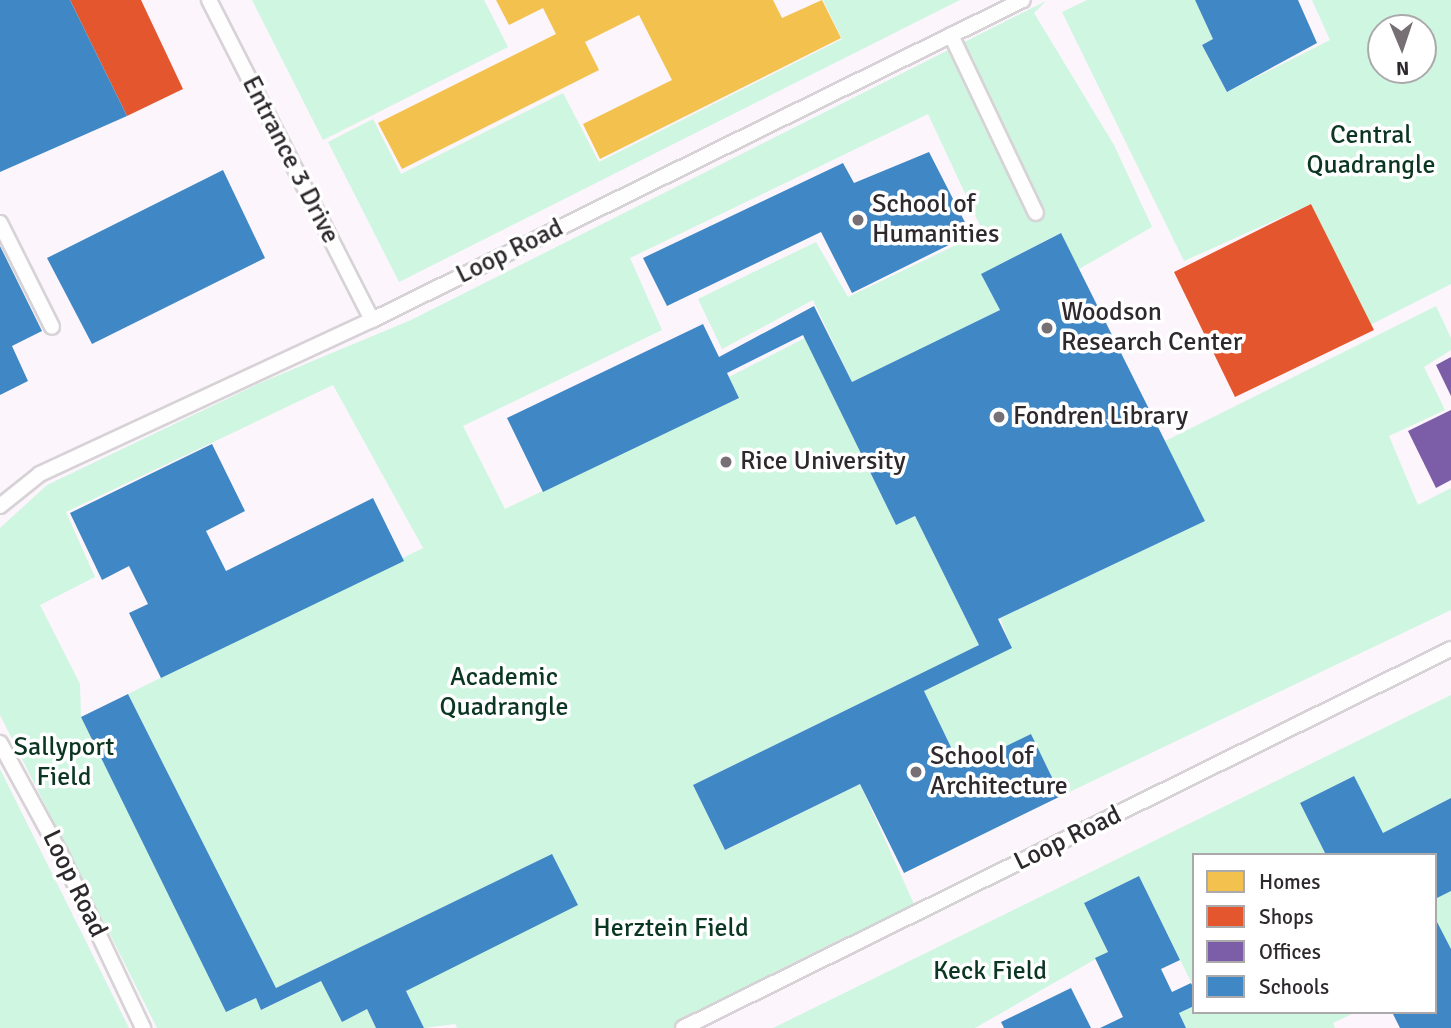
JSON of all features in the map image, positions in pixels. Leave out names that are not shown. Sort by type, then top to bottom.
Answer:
[{"type":"lane","name":"Entrance 3 Drive","points":[[209,0],[372,320]]},
{"type":"lane","name":"Loop Road","points":[[0,506],[40,474],[372,320],[1023,0]]},
{"type":"lane","points":[[951,35],[1036,213]]},
{"type":"lane","points":[[0,223],[52,327]]},
{"type":"lane","name":"Loop Road","points":[[683,1028],[1451,649]]},
{"type":"lane","name":"Loop Road","points":[[0,743],[60,853],[143,1028]]},
{"type":"green space","points":[[252,0],[484,0],[508,47],[323,140]]},
{"type":"green space","points":[[823,0],[960,0],[399,282],[328,142],[373,119],[401,174],[563,93],[599,162],[842,39]]},
{"type":"green space","name":"Central Quadrangle","points":[[1087,0],[1195,0],[1213,39],[1202,45],[1227,92],[1330,40],[1312,0],[1451,0],[1451,284],[1370,325],[1311,204],[1184,261],[1062,12]]},
{"type":"green space","points":[[1046,1],[1034,13],[1114,145],[1152,227],[1079,269],[1060,233],[981,274],[1000,310],[852,382],[813,300],[722,349],[698,299],[816,242],[848,297],[983,232],[928,114],[630,258],[662,330],[463,426],[505,509],[739,398],[729,377],[805,338],[896,525],[915,516],[979,645],[693,785],[726,850],[860,784],[918,913],[686,1028],[457,1028],[455,1024],[424,1028],[406,991],[552,854],[276,988],[128,694],[423,548],[333,385],[66,512],[95,577],[40,605],[80,684],[81,717],[226,1011],[256,998],[262,1010],[321,981],[342,1021],[367,1009],[376,1028],[157,1028],[0,715],[0,528],[47,485],[260,383],[411,320]]},
{"type":"green space","points":[[1436,306],[1451,338],[1451,350],[1424,367],[1445,410],[1389,436],[1418,505],[1451,488],[1451,610],[1061,796],[1031,734],[961,768],[924,691],[1011,647],[1000,618],[1205,521],[1165,441]]},
{"type":"green space","name":"Keck Field","points":[[1451,695],[1451,798],[1383,833],[1353,776],[1300,804],[1325,853],[1192,853],[1192,984],[1139,876],[1084,903],[1108,952],[975,1028],[773,1028]]},
{"type":"green space","points":[[0,769],[129,1028],[0,1028]]},
{"type":"green space","points":[[1451,891],[1451,949],[1437,922],[1437,898]]},
{"type":"green space","points":[[1192,1007],[1192,1014],[1352,1014],[1333,1023],[1335,1028],[1186,1028],[1179,1013]]},
{"type":"building: Homes","points":[[496,0],[773,0],[782,18],[822,0],[841,38],[600,159],[583,124],[672,80],[639,15],[585,42],[599,70],[402,169],[378,123],[556,34],[543,8],[509,25]]},
{"type":"building: Shops","points":[[70,0],[141,0],[183,89],[127,116]]},
{"type":"building: Shops","points":[[1311,204],[1374,330],[1235,397],[1174,272]]},
{"type":"building: Offices","points":[[1451,357],[1451,396],[1436,365]]},
{"type":"building: Offices","points":[[1451,410],[1451,480],[1436,488],[1408,431]]},
{"type":"building: Schools","points":[[0,0],[70,0],[127,116],[0,172]]},
{"type":"building: Schools","points":[[1195,0],[1298,0],[1317,43],[1227,92],[1202,45],[1213,39]]},
{"type":"building: Schools","points":[[929,152],[971,234],[852,293],[821,232],[667,306],[643,258],[843,163],[854,183]]},
{"type":"building: Schools","points":[[223,170],[265,258],[92,344],[47,258]]},
{"type":"building: Schools","points":[[1061,233],[1205,521],[998,619],[1012,648],[924,691],[961,768],[1031,734],[1061,796],[904,873],[860,784],[725,850],[693,785],[979,645],[915,516],[896,525],[803,335],[727,373],[739,398],[543,492],[507,418],[703,324],[719,357],[814,306],[852,382],[1000,310],[981,274]]},
{"type":"building: Schools","points":[[0,246],[42,331],[12,346],[28,381],[0,395]]},
{"type":"building: Schools","points":[[212,444],[245,511],[206,531],[226,571],[373,498],[404,561],[161,678],[129,613],[148,604],[129,566],[102,580],[70,513]]},
{"type":"building: Schools","points":[[128,694],[276,988],[552,854],[578,905],[406,991],[424,1028],[376,1028],[367,1009],[342,1022],[321,981],[261,1010],[256,998],[226,1012],[81,717]]},
{"type":"building: Schools","points":[[1354,776],[1383,833],[1451,798],[1451,891],[1437,898],[1437,853],[1325,853],[1300,803]]},
{"type":"building: Schools","points":[[1139,876],[1180,960],[1161,969],[1172,992],[1191,983],[1192,985],[1192,1007],[1179,1013],[1186,1028],[1100,1028],[1123,1017],[1095,958],[1108,952],[1084,903]]},
{"type":"building: Schools","points":[[1437,922],[1451,949],[1451,1028],[1400,1028],[1393,1014],[1437,1014]]},
{"type":"building: Schools","points":[[1071,988],[1091,1028],[1004,1028],[1001,1022]]},
{"type":"place","name":"School of Humanities","points":[[858,220]]},
{"type":"place","name":"Woodson Research Center","points":[[1047,328]]},
{"type":"place","name":"Fondren Library","points":[[999,417]]},
{"type":"place","name":"Rice University","points":[[726,462]]},
{"type":"place","name":"School of Architecture","points":[[916,772]]},
{"type":"park label","name":"Academic Quadrangle","points":[[504,693]]},
{"type":"park label","name":"Sallyport Field","points":[[64,763]]},
{"type":"park label","name":"Herztein Field","points":[[671,929]]}]
